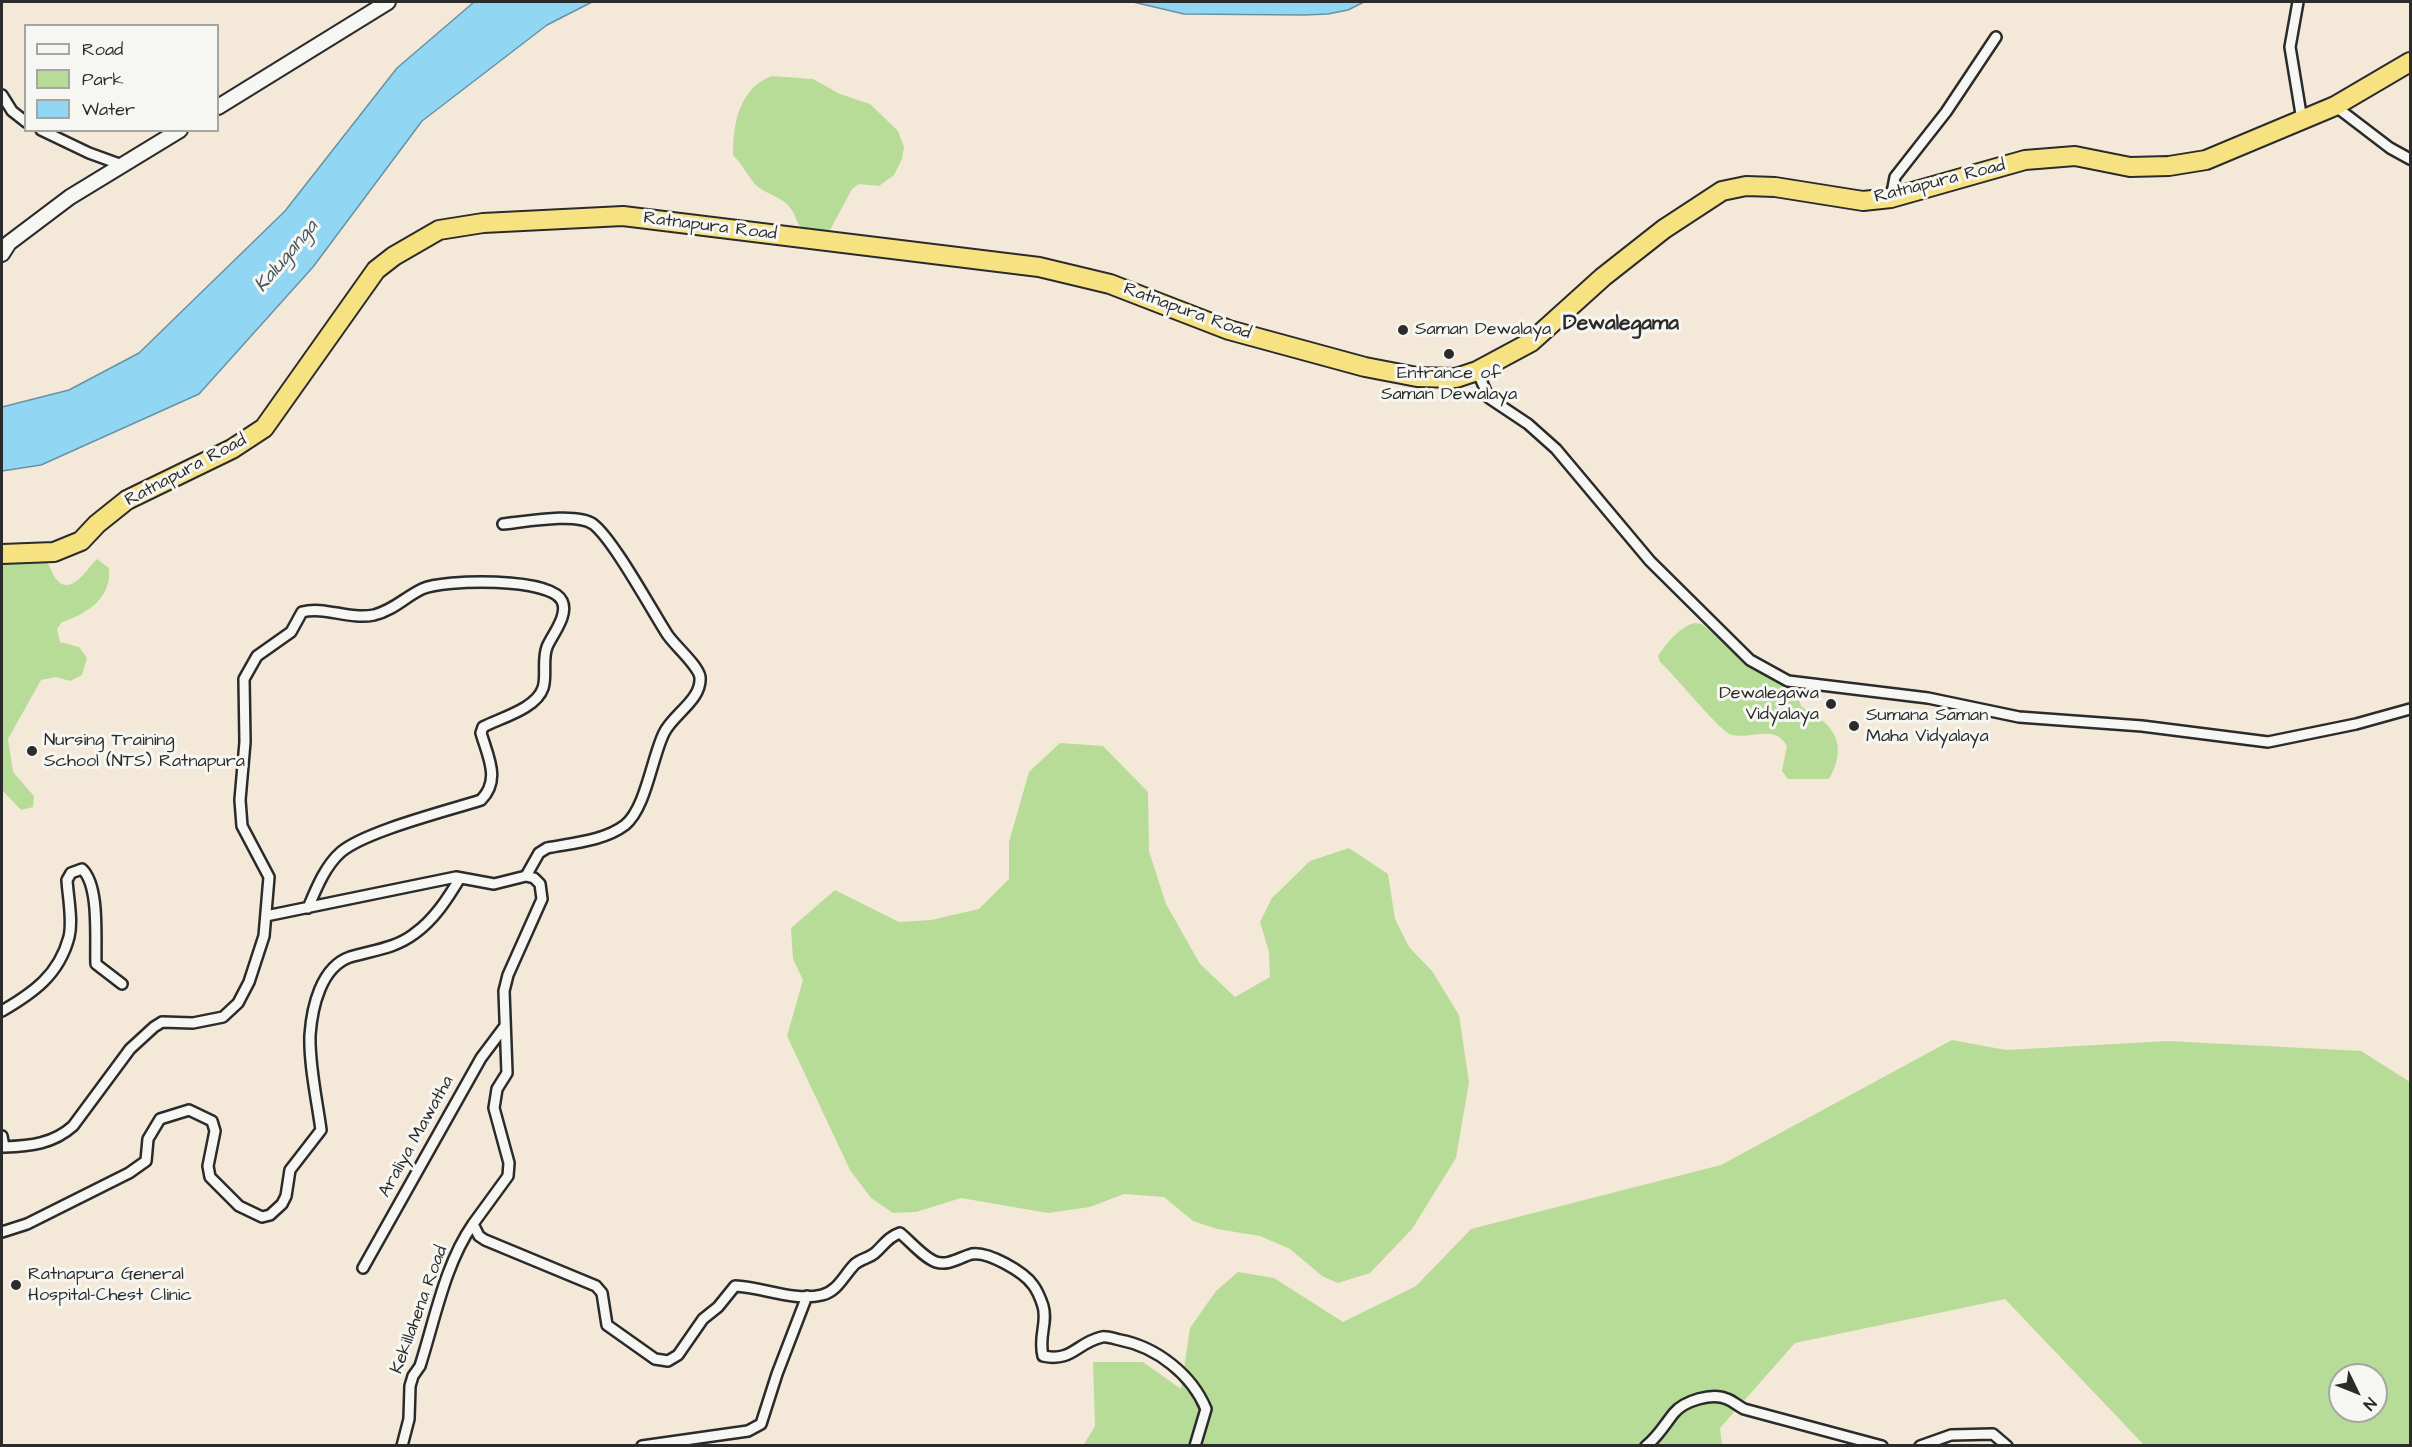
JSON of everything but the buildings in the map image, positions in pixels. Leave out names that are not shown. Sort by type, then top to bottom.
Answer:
[{"type":"highway","name":"Ratnapura Road","points":[[2,554],[54,552],[81,541],[97,524],[127,501],[231,449],[264,428],[376,270],[394,256],[439,230],[483,223],[623,216],[1040,267],[1110,284],[1229,330],[1365,367],[1417,377],[1456,378],[1477,371],[1531,342],[1603,277],[1664,230],[1722,191],[1746,186],[1765,187],[1863,201],[1891,198],[2025,160],[2074,156],[2130,167],[2169,166],[2206,160],[2335,106],[2410,62]]},
{"type":"street","points":[[219,106],[388,2]]},
{"type":"street","points":[[2298,2],[2290,47],[2302,120]]},
{"type":"street","points":[[1891,198],[1895,177],[1946,112],[1996,37]]},
{"type":"street","points":[[2,95],[12,111],[24,120]]},
{"type":"street","points":[[2335,106],[2390,148],[2410,159]]},
{"type":"street","points":[[45,132],[89,153],[122,165]]},
{"type":"street","points":[[2,254],[9,243],[70,196],[177,132]]},
{"type":"street","points":[[1477,371],[1489,398],[1528,424],[1556,450],[1650,561],[1750,660],[1788,681],[1928,698],[2019,717],[2142,726],[2268,742],[2356,724],[2410,709]]},
{"type":"street","points":[[266,916],[460,878],[494,884],[526,876],[539,853],[547,848],[610,835],[627,824],[639,804],[664,732],[697,693],[700,677],[697,669],[675,646],[612,549],[592,524],[576,518],[503,524]]},
{"type":"street","points":[[2,1136],[4,1147],[32,1146],[62,1136],[74,1126],[130,1049],[154,1027],[162,1022],[193,1023],[223,1017],[238,1003],[249,982],[264,936],[269,877],[243,826],[240,800],[245,742],[244,679],[257,656],[291,632],[302,612],[313,609],[348,617],[373,615],[399,605],[423,589],[480,581],[502,580],[556,594],[563,601],[564,612],[546,650],[543,689],[531,704],[483,727],[480,733],[493,777],[489,791],[481,800],[369,837],[341,852],[319,881],[308,908]]},
{"type":"street","points":[[2,1011],[33,993],[51,978],[69,936],[67,880],[71,873],[82,869],[89,876],[93,898],[96,964],[123,984]]},
{"type":"street","name":"Kekillahena Road","points":[[402,1446],[409,1419],[413,1376],[420,1366],[451,1268],[463,1238],[508,1176],[509,1163],[494,1108],[497,1089],[507,1072],[504,991],[507,975],[542,899],[540,884],[534,878],[526,876]]},
{"type":"street","points":[[2,1232],[27,1224],[129,1173],[146,1161],[148,1138],[160,1119],[189,1110],[212,1121],[214,1131],[208,1166],[210,1177],[239,1206],[262,1217],[270,1215],[286,1196],[290,1170],[321,1130],[310,1035],[315,1004],[325,976],[348,958],[389,948],[415,934],[444,905],[460,878]]},
{"type":"street","name":"Araliya Mawatha","points":[[363,1268],[481,1058],[505,1026]]},
{"type":"street","points":[[473,1224],[479,1236],[485,1240],[596,1286],[602,1293],[607,1325],[655,1359],[668,1361],[678,1355],[703,1319],[718,1308],[735,1286],[756,1287],[807,1296],[823,1295],[834,1289],[856,1263],[874,1254],[890,1237],[900,1233],[935,1262],[949,1263],[974,1254],[987,1256],[1004,1263],[1033,1284],[1043,1308],[1044,1326],[1039,1342],[1042,1356],[1059,1359],[1103,1337],[1133,1343],[1160,1355],[1199,1392],[1206,1409],[1195,1446]]},
{"type":"street","points":[[642,1446],[748,1431],[761,1424],[777,1374],[807,1296]]},
{"type":"street","points":[[1646,1446],[1653,1441],[1676,1410],[1686,1403],[1711,1397],[1725,1397],[1743,1409],[1882,1446]]},
{"type":"street","points":[[1920,1446],[1951,1435],[1993,1434],[2007,1446]]},
{"type":"green space","points":[[772,76],[813,79],[840,94],[870,104],[898,131],[904,147],[902,159],[894,175],[879,186],[859,184],[852,189],[829,232],[815,231],[801,226],[790,207],[758,187],[733,155],[734,131],[740,108],[752,89]]},
{"type":"green space","points":[[44,559],[56,579],[62,584],[67,585],[79,579],[97,559],[109,568],[109,579],[102,596],[96,603],[89,609],[62,622],[57,629],[60,642],[79,647],[87,658],[82,675],[70,681],[56,677],[41,680],[8,739],[13,772],[34,796],[33,807],[21,810],[2,790],[2,563]]},
{"type":"green space","points":[[1694,623],[1702,624],[1754,668],[1797,692],[1801,706],[1828,726],[1838,745],[1837,759],[1829,779],[1788,779],[1782,771],[1787,746],[1782,739],[1770,734],[1740,736],[1726,732],[1660,662],[1658,656],[1669,641],[1683,628]]},
{"type":"green space","points":[[1060,743],[1103,746],[1148,792],[1149,851],[1166,904],[1200,964],[1235,997],[1270,977],[1269,952],[1260,922],[1272,898],[1310,861],[1349,848],[1388,874],[1395,919],[1409,947],[1432,971],[1459,1015],[1469,1082],[1456,1158],[1412,1229],[1370,1273],[1338,1283],[1322,1276],[1290,1249],[1260,1236],[1217,1229],[1193,1221],[1164,1197],[1124,1194],[1090,1207],[1048,1213],[961,1198],[916,1212],[893,1213],[871,1198],[850,1170],[787,1036],[803,980],[793,959],[791,928],[835,890],[899,922],[931,920],[979,909],[1009,879],[1009,842],[1029,772]]},
{"type":"green space","points":[[1952,1040],[2006,1050],[2168,1041],[2361,1051],[2410,1082],[2410,1445],[2144,1445],[2005,1299],[1795,1343],[1720,1428],[1722,1445],[1083,1446],[1095,1426],[1093,1362],[1143,1362],[1181,1389],[1190,1328],[1216,1291],[1238,1272],[1274,1278],[1343,1322],[1416,1286],[1471,1229],[1721,1165]]},
{"type":"water","name":"Kaluganga","points":[[474,2],[592,2],[547,25],[422,121],[313,267],[199,394],[41,465],[2,471],[2,407],[69,390],[139,353],[285,211],[397,68]]},
{"type":"water","points":[[1133,2],[1364,2],[1348,10],[1304,15],[1184,14]]},
{"type":"place","name":"Saman Dewalaya","points":[[1403,330]]},
{"type":"place","name":"Entrance of Saman Dewalaya","points":[[1449,354]]},
{"type":"place","name":"Dewalegawa Vidyalaya","points":[[1831,704]]},
{"type":"place","name":"Sumana Saman Maha Vidyalaya","points":[[1854,726]]},
{"type":"place","name":"Nursing Training School (NTS) Ratnapura","points":[[32,751]]},
{"type":"place","name":"Ratnapura General Hospital-Chest Clinic","points":[[16,1285]]},
{"type":"district","name":"Dewalegama","points":[[1621,325]]}]
